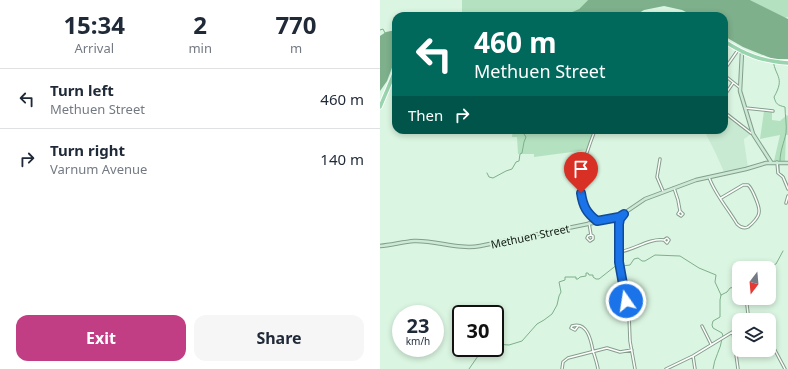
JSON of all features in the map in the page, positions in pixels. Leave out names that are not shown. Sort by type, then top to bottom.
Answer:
[{"type":"main road","points":[[728,44],[757,59],[788,63]]},
{"type":"main road","points":[[380,107],[392,78]]},
{"type":"street","points":[[728,65],[740,51]]},
{"type":"street","points":[[740,51],[739,87],[753,134],[771,162]]},
{"type":"street","points":[[728,79],[739,87]]},
{"type":"street","points":[[728,90],[733,83]]},
{"type":"street","points":[[745,108],[773,111]]},
{"type":"street","points":[[728,115],[753,134]]},
{"type":"street","points":[[594,134],[586,158],[580,187],[584,208],[587,213],[597,221]]},
{"type":"street","points":[[660,159],[658,177],[663,192]]},
{"type":"street","name":"Methuen Street","points":[[380,246],[416,241],[473,247],[619,217],[645,199],[696,180],[746,170],[771,162],[788,163]]},
{"type":"street","points":[[777,162],[778,173],[783,177],[788,189]]},
{"type":"street","points":[[709,177],[721,198],[741,228],[749,227],[759,215],[759,209],[752,190],[748,185],[743,185],[721,198]]},
{"type":"street","points":[[674,188],[680,211]]},
{"type":"street","points":[[786,203],[788,196]]},
{"type":"street","points":[[624,214],[619,222],[618,252],[620,278],[629,315],[635,369]]},
{"type":"street","points":[[589,223],[591,235]]},
{"type":"street","points":[[618,252],[630,250],[656,240],[664,240]]},
{"type":"street","points":[[747,305],[748,313]]},
{"type":"street","points":[[578,326],[585,329],[588,333],[598,369]]},
{"type":"street","points":[[702,326],[711,344]]},
{"type":"street","points":[[666,369],[732,333]]},
{"type":"street","points":[[562,369],[564,360],[609,348],[620,352],[632,350]]},
{"type":"street","points":[[776,352],[785,369]]},
{"type":"street","points":[[692,356],[696,369]]},
{"type":"street","points":[[736,357],[738,369]]},
{"type":"shaded area","points":[[462,0],[588,0],[579,9],[572,12],[462,12]]},
{"type":"shaded area","points":[[588,0],[750,0],[788,19],[788,59],[773,59],[743,47],[728,38],[728,12],[686,12],[664,6],[641,12],[572,12],[579,9]]},
{"type":"shaded area","points":[[750,0],[788,0],[788,17],[784,18]]},
{"type":"shaded area","points":[[392,31],[392,68],[387,81],[380,91],[380,36],[386,32]]},
{"type":"shaded area","points":[[764,111],[772,112],[772,120],[780,121],[787,115],[788,116],[788,135],[786,135],[785,162],[774,161],[780,135],[760,139]]},
{"type":"shaded area","points":[[728,117],[751,134],[744,139],[748,168],[724,172],[706,134],[728,134]]},
{"type":"shaded area","points":[[512,134],[592,134],[587,150],[534,157],[534,154],[518,154],[517,137],[512,137]]},
{"type":"waterway","points":[[380,30],[383,29],[385,33]]},
{"type":"waterway","points":[[773,58],[779,80],[779,85],[774,97],[777,104],[785,107],[786,133],[781,150],[780,161]]},
{"type":"waterway","points":[[487,173],[489,177],[493,178],[512,169],[516,162],[519,161],[520,154],[522,153],[526,137],[524,134]]},
{"type":"waterway","points":[[779,165],[779,173],[783,175],[788,185]]},
{"type":"waterway","points":[[776,264],[783,251]]},
{"type":"waterway","points":[[621,264],[622,266],[630,265],[634,259],[638,258],[645,261],[655,255],[680,256],[699,268],[716,275],[715,282],[721,295]]},
{"type":"waterway","points":[[504,345],[509,345],[522,341],[537,324],[552,314],[557,305],[561,292],[559,282],[565,280],[565,277],[576,277],[576,279],[578,279],[586,276],[586,273],[588,273],[589,275],[593,275],[596,279],[599,279],[618,264]]},
{"type":"waterway","points":[[723,336],[722,333],[713,328],[712,325],[713,321],[720,317],[721,295],[732,288]]},
{"type":"waterway","points":[[713,369],[722,339]]},
{"type":"waterway","points":[[469,369],[477,357]]},
{"type":"route","points":[[581,193],[583,205],[586,211],[597,221],[619,217],[624,214],[620,219],[619,224],[619,262],[620,278],[626,301]]}]
